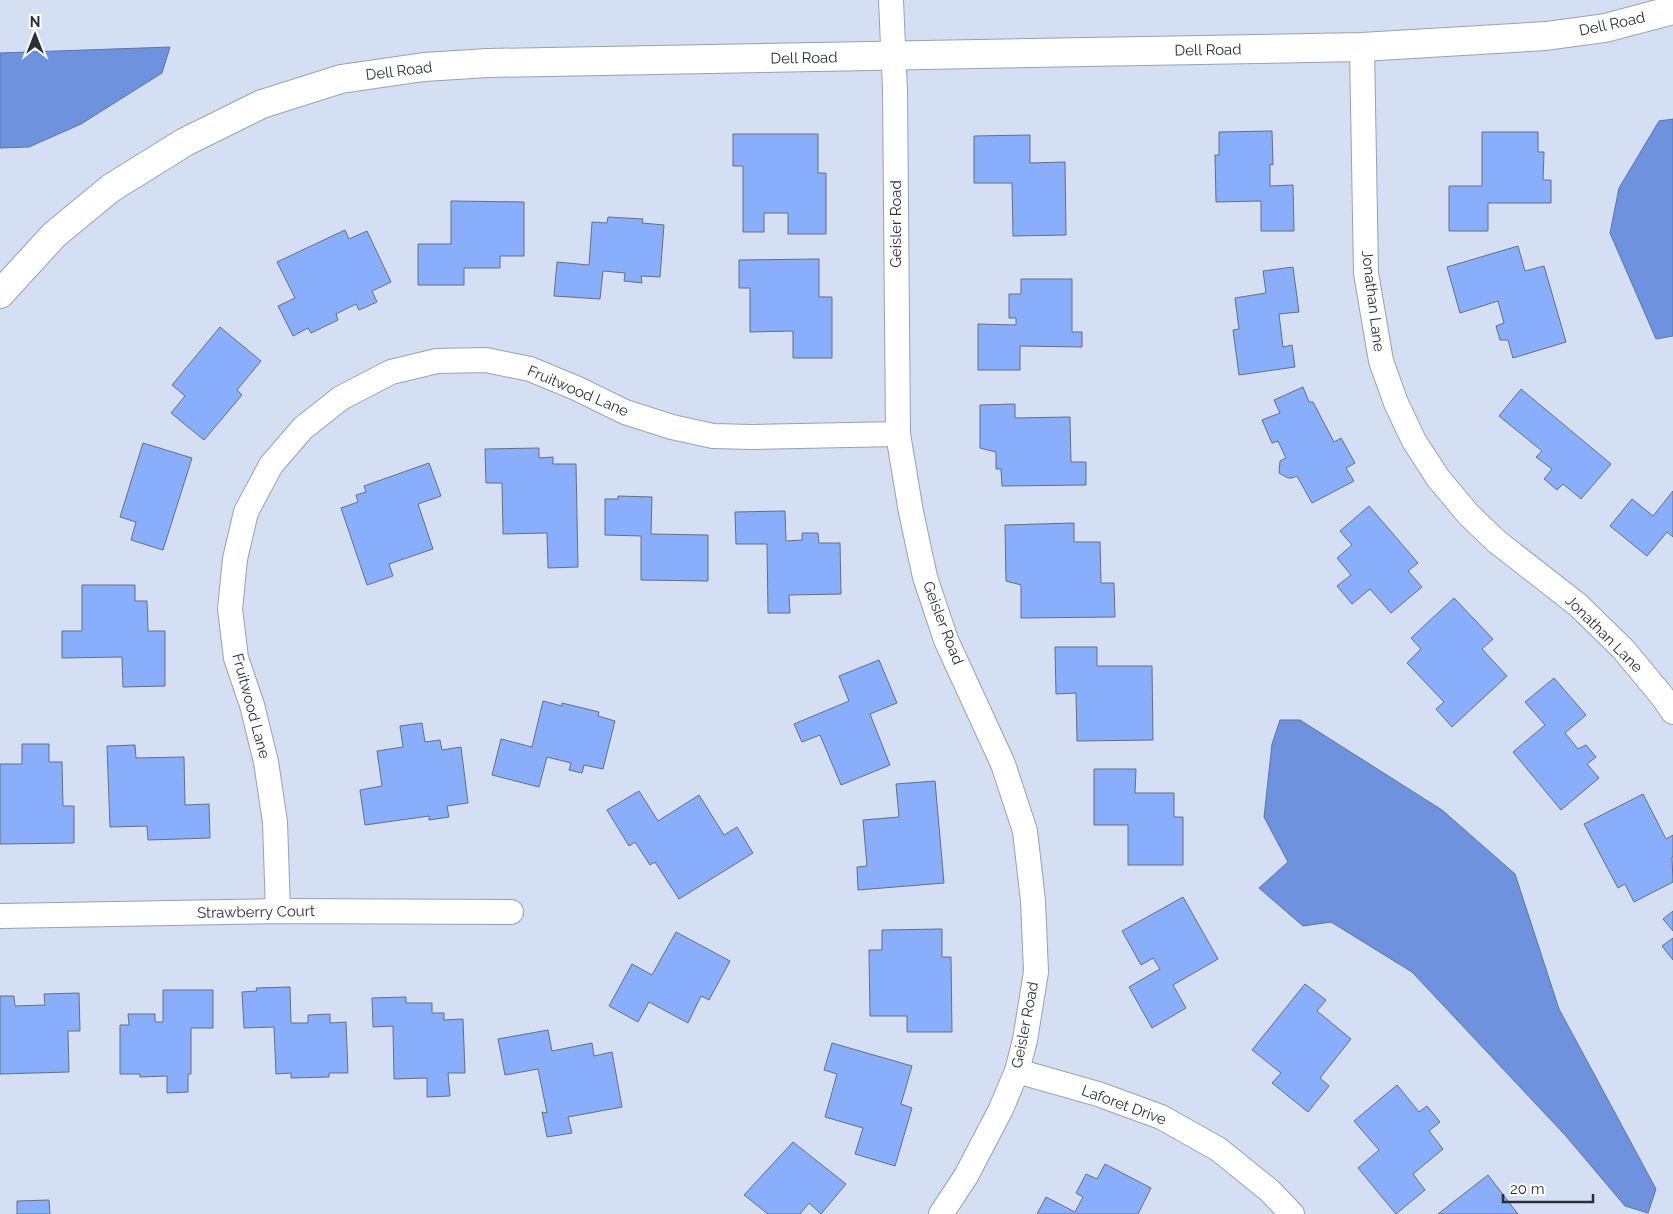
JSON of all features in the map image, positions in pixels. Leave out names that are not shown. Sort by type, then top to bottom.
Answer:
[{"type":"street","name":"Geisler Road","points":[[891,0],[894,56],[898,434],[911,512],[925,577],[946,640],[1003,764],[1025,831],[1033,901],[1036,972],[1025,1040],[1017,1071],[1001,1109],[966,1176],[941,1214]]},
{"type":"street","name":"Dell Road","points":[[0,292],[54,236],[111,188],[185,142],[262,104],[341,79],[424,67],[488,63],[1362,47],[1546,36],[1605,28],[1673,10]]},
{"type":"street","name":"Jonathan Lane","points":[[1362,47],[1366,274],[1381,361],[1399,410],[1414,441],[1438,478],[1468,514],[1496,541],[1578,605],[1623,649],[1669,699]]},
{"type":"street","name":"Fruitwood Lane","points":[[278,911],[276,822],[266,762],[252,705],[236,658],[230,609],[234,559],[246,512],[271,465],[302,428],[341,398],[391,372],[437,361],[486,360],[530,368],[625,412],[672,427],[713,436],[898,434]]},
{"type":"street","name":"Strawberry Court","points":[[0,916],[278,911],[511,912]]},
{"type":"street","name":"Laforet Drive","points":[[1017,1071],[1098,1094],[1161,1117],[1218,1149],[1270,1191],[1292,1214]]},
{"type":"water","points":[[170,47],[162,73],[81,124],[29,147],[0,148],[0,53]]},
{"type":"water","points":[[1673,119],[1673,336],[1656,339],[1610,233],[1619,188],[1659,121]]},
{"type":"water","points":[[1280,720],[1300,720],[1442,810],[1515,874],[1559,1009],[1656,1189],[1648,1213],[1625,1206],[1565,1135],[1412,972],[1331,922],[1303,926],[1259,888],[1288,862],[1264,817],[1272,744]]},
{"type":"building","points":[[1272,131],[1273,165],[1270,164],[1270,186],[1293,185],[1294,231],[1261,231],[1261,201],[1216,202],[1215,155],[1219,155],[1219,132]]},
{"type":"building","points":[[1482,132],[1538,132],[1538,152],[1544,152],[1543,180],[1551,180],[1551,203],[1488,203],[1488,231],[1449,231],[1449,186],[1482,186]]},
{"type":"building","points":[[733,134],[818,134],[818,173],[826,173],[826,234],[788,234],[788,213],[764,213],[764,232],[743,232],[743,166],[733,166]]},
{"type":"building","points":[[1030,135],[1030,163],[1065,162],[1066,235],[1013,236],[1012,183],[974,183],[974,136]]},
{"type":"building","points":[[451,201],[524,202],[524,256],[500,256],[500,268],[464,268],[464,285],[418,285],[418,244],[451,244]]},
{"type":"building","points":[[608,217],[643,219],[642,223],[664,225],[660,277],[641,276],[642,283],[624,281],[625,273],[603,271],[600,299],[554,296],[557,262],[589,265],[592,222],[607,223]]},
{"type":"building","points":[[345,230],[349,239],[367,231],[391,282],[372,291],[377,302],[359,310],[356,304],[336,314],[338,320],[311,333],[308,328],[293,336],[278,306],[295,298],[277,262]]},
{"type":"building","points":[[1518,246],[1525,271],[1544,266],[1566,342],[1513,358],[1508,340],[1500,340],[1496,326],[1504,323],[1498,301],[1460,313],[1447,267]]},
{"type":"building","points":[[819,259],[819,297],[832,297],[832,358],[793,358],[793,331],[750,332],[750,288],[739,288],[739,260]]},
{"type":"building","points":[[1293,267],[1299,312],[1279,314],[1283,347],[1292,345],[1295,367],[1239,375],[1233,330],[1239,329],[1235,298],[1266,293],[1263,271]]},
{"type":"building","points":[[1021,279],[1072,279],[1072,332],[1082,332],[1082,347],[1020,346],[1020,370],[978,370],[978,324],[1016,325],[1016,318],[1009,318],[1009,294],[1021,294]]},
{"type":"building","points":[[220,327],[261,361],[237,390],[242,395],[204,440],[171,413],[185,396],[172,385]]},
{"type":"building","points":[[1303,387],[1309,402],[1313,402],[1334,442],[1341,438],[1355,463],[1346,468],[1354,481],[1312,503],[1297,476],[1288,478],[1279,473],[1280,461],[1286,458],[1278,441],[1272,443],[1262,420],[1280,413],[1274,400]]},
{"type":"building","points":[[1521,389],[1611,464],[1581,499],[1563,484],[1557,490],[1544,479],[1552,469],[1536,457],[1542,451],[1499,416]]},
{"type":"building","points":[[1015,404],[1015,418],[1070,417],[1071,462],[1086,462],[1086,485],[1002,486],[1001,469],[996,469],[996,452],[980,448],[980,405]]},
{"type":"building","points":[[143,443],[192,458],[163,550],[131,540],[136,522],[120,517]]},
{"type":"building","points":[[539,448],[539,458],[553,457],[553,464],[576,464],[578,567],[548,568],[547,533],[503,534],[502,483],[486,483],[485,449]]},
{"type":"building","points":[[429,463],[441,496],[418,504],[433,549],[389,564],[393,576],[367,585],[341,508],[358,502],[356,495],[366,492],[364,486]]},
{"type":"building","points":[[1673,491],[1673,537],[1667,532],[1647,556],[1610,526],[1632,499],[1653,516]]},
{"type":"building","points":[[618,496],[652,497],[651,534],[708,535],[708,581],[641,580],[641,536],[605,535],[605,499],[618,499]]},
{"type":"building","points":[[1369,506],[1418,563],[1408,571],[1422,587],[1391,613],[1370,589],[1352,604],[1337,586],[1351,575],[1337,558],[1352,545],[1340,531]]},
{"type":"building","points":[[785,511],[786,541],[802,540],[802,533],[818,533],[819,543],[840,543],[841,594],[789,595],[790,613],[768,613],[767,544],[736,544],[735,512]]},
{"type":"building","points":[[1074,523],[1074,542],[1100,542],[1101,583],[1114,583],[1115,617],[1021,618],[1021,585],[1006,581],[1005,525]]},
{"type":"building","points":[[82,585],[135,585],[135,601],[147,601],[148,631],[165,631],[165,686],[123,687],[122,657],[62,658],[62,631],[82,631]]},
{"type":"building","points":[[1454,598],[1493,639],[1482,649],[1507,676],[1452,727],[1436,709],[1444,702],[1407,663],[1421,649],[1411,638]]},
{"type":"building","points":[[1055,647],[1097,647],[1097,666],[1152,666],[1153,740],[1077,741],[1076,693],[1056,694]]},
{"type":"building","points":[[879,660],[897,703],[870,714],[890,765],[841,785],[820,735],[802,742],[794,724],[849,701],[839,676]]},
{"type":"building","points":[[1554,678],[1586,715],[1565,733],[1578,749],[1586,745],[1596,757],[1587,764],[1599,778],[1561,810],[1513,752],[1545,725],[1525,702]]},
{"type":"building","points":[[543,701],[562,706],[562,703],[599,712],[598,716],[615,721],[603,769],[584,765],[582,773],[569,770],[571,763],[547,757],[539,787],[492,775],[501,739],[532,747]]},
{"type":"building","points":[[422,723],[425,742],[440,740],[442,750],[461,747],[468,803],[447,806],[449,817],[429,820],[429,816],[365,825],[360,790],[382,786],[377,751],[403,747],[400,726]]},
{"type":"building","points":[[22,744],[49,744],[49,762],[62,762],[63,806],[74,806],[74,843],[0,844],[0,764],[22,764]]},
{"type":"building","points":[[135,745],[136,758],[184,757],[185,805],[209,804],[210,838],[148,840],[147,826],[110,827],[107,746]]},
{"type":"building","points":[[1094,769],[1136,769],[1135,793],[1174,793],[1174,817],[1183,817],[1183,865],[1128,865],[1128,825],[1094,825]]},
{"type":"building","points":[[935,781],[944,883],[858,890],[857,867],[867,866],[863,820],[899,817],[896,784]]},
{"type":"building","points":[[639,791],[658,821],[699,795],[724,835],[737,827],[753,853],[679,899],[655,862],[650,865],[635,842],[629,846],[607,810]]},
{"type":"building","points":[[1643,794],[1666,839],[1673,835],[1673,882],[1634,902],[1625,884],[1618,888],[1584,824]]},
{"type":"building","points":[[1183,897],[1218,959],[1173,985],[1186,1008],[1152,1028],[1129,987],[1160,969],[1153,958],[1141,965],[1122,931]]},
{"type":"building","points":[[1673,911],[1673,931],[1663,919]]},
{"type":"building","points":[[942,929],[942,957],[951,957],[952,1032],[907,1032],[907,1016],[870,1016],[869,950],[882,950],[882,930]]},
{"type":"building","points":[[676,932],[730,961],[709,1000],[701,996],[688,1023],[649,1002],[638,1022],[609,1006],[632,964],[652,975]]},
{"type":"building","points":[[1673,938],[1673,960],[1662,946]]},
{"type":"building","points":[[1305,984],[1326,1000],[1317,1011],[1351,1039],[1320,1078],[1329,1086],[1308,1112],[1272,1083],[1281,1073],[1252,1050]]},
{"type":"building","points":[[290,987],[291,1023],[308,1023],[308,1015],[330,1014],[330,1023],[346,1022],[348,1073],[329,1073],[329,1077],[291,1078],[291,1073],[276,1074],[274,1027],[244,1028],[242,992],[257,991],[256,988]]},
{"type":"building","points":[[163,990],[213,990],[213,1028],[191,1028],[191,1074],[188,1074],[188,1092],[167,1093],[167,1076],[140,1077],[140,1074],[120,1074],[120,1025],[129,1025],[128,1014],[155,1014],[155,1022],[163,1022]]},
{"type":"building","points":[[79,993],[80,1031],[68,1031],[69,1072],[0,1074],[0,996],[14,996],[15,1006],[45,1005],[44,994]]},
{"type":"building","points":[[406,997],[406,1003],[432,1003],[432,1013],[444,1013],[444,1020],[463,1019],[465,1073],[448,1073],[450,1096],[427,1097],[427,1078],[394,1079],[393,1026],[373,1027],[372,998]]},
{"type":"building","points":[[548,1030],[552,1051],[592,1043],[594,1056],[612,1052],[622,1107],[568,1117],[572,1133],[547,1137],[542,1112],[547,1113],[538,1069],[505,1075],[498,1039]]},
{"type":"building","points":[[832,1043],[912,1066],[901,1104],[912,1108],[895,1166],[855,1154],[863,1128],[825,1117],[837,1074],[824,1070]]},
{"type":"building","points":[[1397,1085],[1419,1112],[1427,1106],[1440,1122],[1429,1131],[1443,1149],[1413,1174],[1425,1190],[1396,1214],[1358,1168],[1379,1150],[1354,1121]]},
{"type":"building","points":[[793,1142],[846,1184],[821,1214],[809,1203],[800,1214],[768,1214],[744,1195]]},
{"type":"building","points":[[1105,1164],[1151,1188],[1138,1214],[1037,1214],[1046,1197],[1075,1212],[1083,1197],[1076,1193],[1086,1174],[1097,1179]]},
{"type":"building","points":[[1488,1175],[1518,1214],[1438,1214]]},
{"type":"building","points":[[49,1200],[50,1214],[17,1214],[17,1201]]}]
